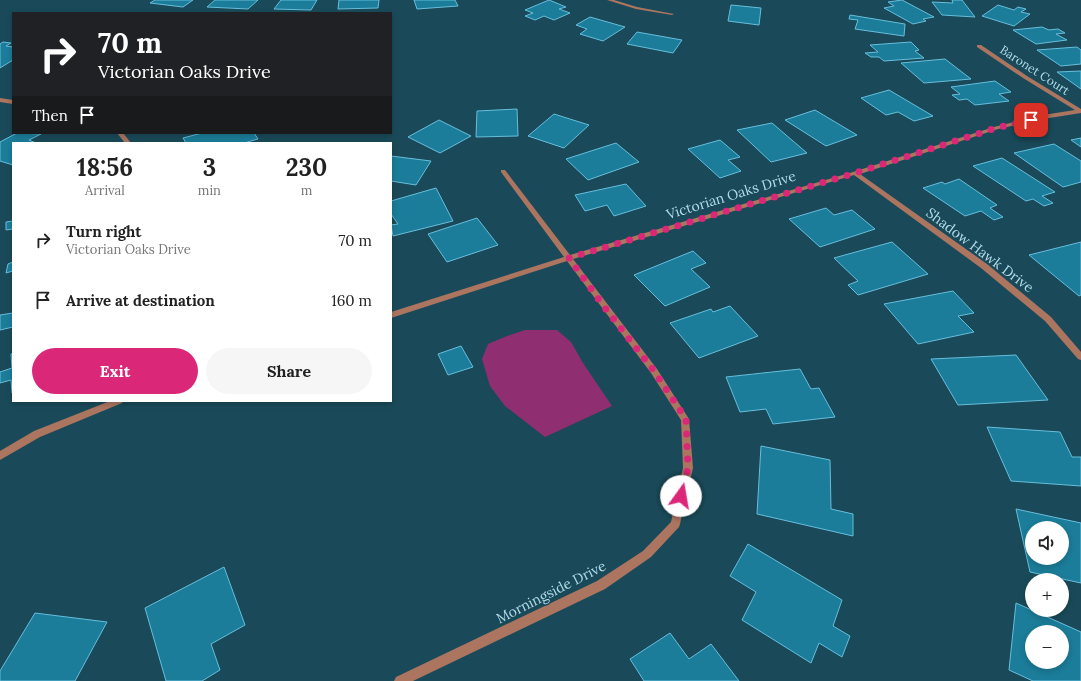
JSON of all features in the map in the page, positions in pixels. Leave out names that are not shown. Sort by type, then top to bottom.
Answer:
[{"type":"street","points":[[609,0],[636,8],[672,14]]},
{"type":"street","name":"Baronet Court","points":[[979,46],[1080,111]]},
{"type":"street","points":[[0,100],[12,102]]},
{"type":"street","name":"Victorian Oaks Drive","points":[[392,315],[569,258],[855,173],[996,128],[1043,117],[1080,111]]},
{"type":"street","points":[[121,134],[127,142]]},
{"type":"street","name":"Morningside Drive","points":[[400,681],[601,585],[647,554],[675,524],[688,468],[686,419],[654,371],[503,171]]},
{"type":"street","name":"Shadow Hawk Drive","points":[[855,173],[996,276],[1048,319],[1081,357]]},
{"type":"street","points":[[0,456],[37,434],[117,402]]},
{"type":"shaded area","points":[[525,330],[557,330],[571,342],[583,363],[612,406],[545,437],[505,406],[490,386],[482,359],[488,344]]},
{"type":"building","points":[[155,0],[193,0],[183,7],[150,3]]},
{"type":"building","points":[[215,0],[258,0],[248,9],[207,7]]},
{"type":"building","points":[[281,0],[317,0],[311,10],[274,9]]},
{"type":"building","points":[[339,0],[379,0],[378,8],[338,9]]},
{"type":"building","points":[[414,0],[455,0],[458,6],[417,9]]},
{"type":"building","points":[[549,0],[566,7],[559,9],[570,13],[554,20],[544,16],[535,20],[525,16],[533,13],[525,10]]},
{"type":"building","points":[[902,0],[934,17],[923,19],[926,21],[913,24],[884,8],[894,6],[888,2]]},
{"type":"building","points":[[952,0],[962,0],[975,17],[942,15],[932,2],[953,3]]},
{"type":"building","points":[[731,5],[761,8],[759,25],[728,21]]},
{"type":"building","points":[[998,5],[1014,10],[1018,7],[1026,9],[1021,12],[1030,14],[1014,26],[982,16]]},
{"type":"building","points":[[850,15],[905,24],[904,36],[855,29],[858,20],[849,19]]},
{"type":"building","points":[[590,17],[625,27],[603,41],[580,34],[587,29],[576,25]]},
{"type":"building","points":[[1042,27],[1049,30],[1058,29],[1065,33],[1056,34],[1067,40],[1036,44],[1013,30]]},
{"type":"building","points":[[637,32],[682,40],[673,53],[627,44]]},
{"type":"building","points":[[3,42],[11,43],[6,46],[12,47],[12,61],[0,68],[0,44]]},
{"type":"building","points":[[911,42],[919,50],[915,51],[924,58],[884,61],[879,57],[871,57],[865,53],[878,52],[870,45]]},
{"type":"building","points":[[1077,47],[1081,50],[1081,64],[1061,66],[1037,50]]},
{"type":"building","points":[[945,59],[971,79],[924,83],[901,63]]},
{"type":"building","points":[[1081,71],[1081,89],[1057,72]]},
{"type":"building","points":[[995,81],[1011,92],[999,94],[1009,101],[975,105],[967,99],[959,100],[952,95],[960,94],[951,87]]},
{"type":"building","points":[[889,90],[933,116],[914,121],[898,112],[886,115],[861,98]]},
{"type":"building","points":[[517,109],[518,136],[476,137],[477,111]]},
{"type":"building","points":[[815,110],[857,135],[826,146],[785,120]]},
{"type":"building","points":[[554,114],[589,125],[564,148],[528,136]]},
{"type":"building","points":[[439,120],[471,136],[440,153],[408,137]]},
{"type":"building","points":[[772,123],[807,153],[771,162],[737,130]]},
{"type":"building","points":[[15,134],[41,134],[29,140],[34,142],[12,142],[12,165],[0,161],[0,142]]},
{"type":"building","points":[[198,134],[255,134],[258,139],[248,142],[185,142],[183,138]]},
{"type":"building","points":[[1081,138],[1081,147],[1071,140]]},
{"type":"building","points":[[720,140],[740,157],[728,160],[741,171],[720,178],[688,149]]},
{"type":"building","points":[[616,143],[639,162],[588,180],[566,159]]},
{"type":"building","points":[[1054,144],[1081,161],[1081,182],[1063,187],[1014,153]]},
{"type":"building","points":[[392,156],[431,161],[416,185],[392,181]]},
{"type":"building","points":[[1002,158],[1055,192],[1042,196],[1053,203],[1044,206],[1033,199],[1026,201],[973,166]]},
{"type":"building","points":[[959,179],[997,205],[990,208],[1003,217],[994,220],[981,211],[965,216],[923,188],[942,182],[945,184]]},
{"type":"building","points":[[626,184],[646,206],[614,216],[607,205],[585,211],[575,195]]},
{"type":"building","points":[[436,188],[453,221],[393,236],[392,225],[398,224],[392,215],[392,201]]},
{"type":"building","points":[[826,208],[834,215],[852,210],[875,229],[820,247],[789,219]]},
{"type":"building","points":[[477,218],[498,245],[447,262],[428,234]]},
{"type":"building","points":[[12,221],[12,229],[6,230],[6,222]]},
{"type":"building","points":[[892,242],[928,274],[858,295],[848,285],[858,281],[834,258]]},
{"type":"building","points":[[1081,242],[1081,295],[1079,296],[1029,255]]},
{"type":"building","points":[[693,251],[706,263],[691,269],[710,287],[665,306],[634,275]]},
{"type":"building","points":[[12,262],[12,271],[6,273],[8,264]]},
{"type":"building","points":[[953,291],[974,313],[958,316],[974,332],[918,344],[884,304]]},
{"type":"building","points":[[730,306],[758,336],[699,358],[670,323],[711,309],[713,312]]},
{"type":"building","points":[[12,313],[12,327],[0,330],[0,315]]},
{"type":"building","points":[[461,346],[473,367],[448,375],[438,354]]},
{"type":"building","points":[[1016,355],[1048,400],[958,405],[931,359]]},
{"type":"building","points":[[12,368],[12,393],[11,380],[0,383],[0,372]]},
{"type":"building","points":[[800,369],[811,389],[819,388],[835,417],[773,424],[766,409],[740,412],[726,377]]},
{"type":"building","points":[[987,427],[1060,432],[1072,457],[1081,457],[1081,486],[1011,481]]},
{"type":"building","points":[[761,446],[830,460],[831,509],[853,514],[853,536],[757,514]]},
{"type":"building","points":[[1016,509],[1081,523],[1081,583],[1069,580],[1069,573],[1030,572],[1028,565],[1069,565],[1069,521],[1025,521],[1025,550]]},
{"type":"building","points":[[748,544],[842,600],[833,626],[850,636],[842,657],[819,643],[811,663],[742,620],[756,592],[730,576]]},
{"type":"building","points":[[224,567],[245,625],[211,644],[220,670],[202,681],[166,681],[145,608]]},
{"type":"building","points":[[1016,603],[1025,607],[1025,617],[1047,617],[1065,625],[1025,625],[1025,669],[1069,669],[1069,627],[1081,632],[1081,681],[1033,681],[1009,670]]},
{"type":"building","points":[[35,613],[107,622],[75,681],[0,681],[0,671]]},
{"type":"building","points":[[670,633],[689,659],[711,644],[739,681],[644,681],[630,659]]},
{"type":"route","points":[[681,496],[688,468],[686,419],[654,371],[602,304],[569,258],[855,173],[996,128],[1031,120]]}]
